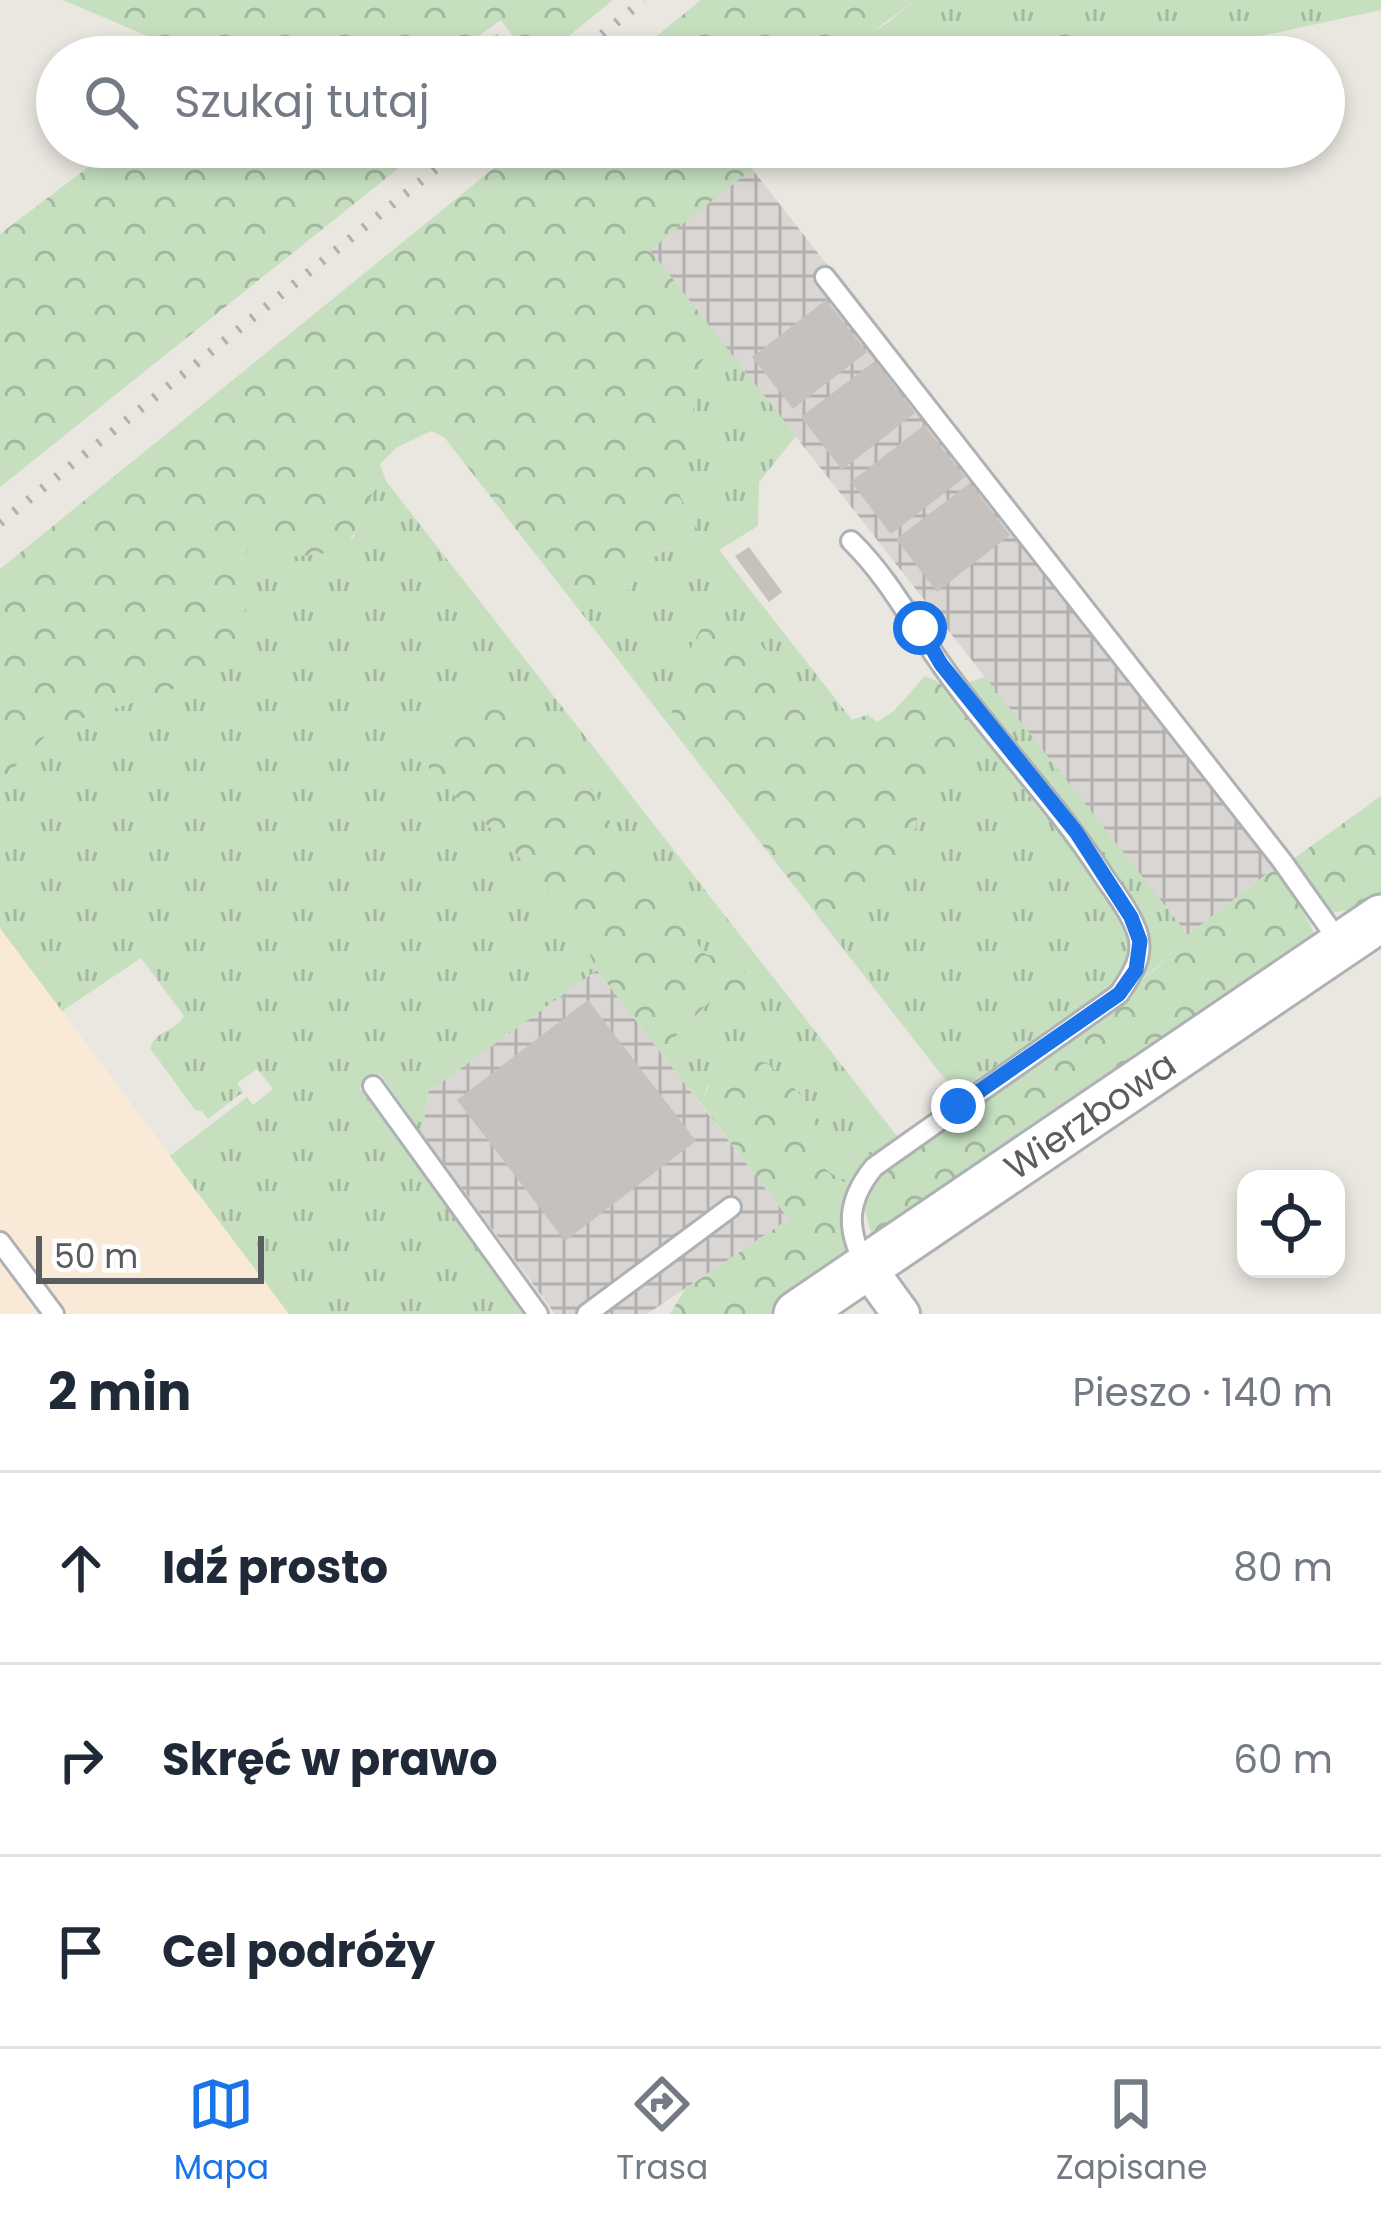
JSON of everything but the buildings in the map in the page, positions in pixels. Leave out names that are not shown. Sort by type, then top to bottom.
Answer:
[{"type":"street","name":"Wierzbowa","points":[[797,1314],[1381,918]]},
{"type":"street","points":[[866,1266],[902,1314]]},
{"type":"lane","points":[[825,278],[1282,861],[1341,945]]},
{"type":"lane","points":[[851,541],[920,628],[941,664],[1076,832],[1131,917],[1140,941],[1136,970],[1119,994],[874,1167],[856,1188],[854,1246],[866,1266]]},
{"type":"lane","points":[[373,1086],[538,1314]]},
{"type":"lane","points":[[586,1314],[731,1208]]},
{"type":"lane","points":[[0,1242],[54,1314]]},
{"type":"shaded area","points":[[752,169],[1291,855],[1188,935],[649,250]]},
{"type":"shaded area","points":[[0,928],[166,1150],[289,1314],[0,1314]]},
{"type":"shaded area","points":[[597,970],[789,1219],[647,1314],[555,1314],[422,1134],[428,1092]]},
{"type":"green space","points":[[63,0],[613,0],[569,36],[513,36],[501,20],[479,36],[148,36]]},
{"type":"green space","points":[[701,0],[915,0],[871,36],[657,36]]},
{"type":"green space","points":[[915,0],[1381,0],[1381,10],[1260,36],[1089,36],[1085,31],[1054,36],[871,36]]},
{"type":"green space","points":[[1066,29],[1085,31],[1089,36],[1040,36]]},
{"type":"green space","points":[[87,168],[399,168],[0,487],[0,234]]},
{"type":"green space","points":[[494,168],[754,168],[650,250],[719,338],[702,361],[693,396],[693,432],[679,494],[698,531],[651,559],[626,592],[580,611],[444,437],[431,431],[396,448],[380,464],[386,481],[371,497],[344,545],[292,557],[261,534],[238,564],[246,612],[241,661],[163,693],[55,727],[0,781],[0,569]]},
{"type":"green space","points":[[719,338],[796,436],[759,482],[758,526],[719,550],[852,720],[817,729],[796,706],[777,663],[744,627],[701,628],[668,724],[580,611],[626,592],[651,559],[698,531],[679,494],[693,432],[693,396],[702,361]]},
{"type":"green space","points":[[386,481],[900,1140],[849,1186],[820,1165],[831,1136],[817,1119],[707,1086],[702,1105],[660,1052],[709,1002],[743,999],[748,983],[740,964],[705,954],[625,849],[596,796],[517,696],[444,726],[429,738],[507,843],[573,919],[597,970],[428,1092],[422,1134],[380,1074],[359,1088],[533,1314],[289,1314],[170,1156],[247,1097],[253,1105],[273,1089],[257,1069],[237,1083],[243,1092],[208,1119],[195,1110],[150,1048],[184,1016],[141,958],[62,1011],[0,928],[0,781],[55,727],[163,693],[246,612],[238,564],[262,533],[292,557],[353,538],[373,488]]},
{"type":"green space","points":[[721,618],[744,627],[777,663],[796,706],[817,729],[868,715],[877,722],[894,711],[925,676],[951,688],[985,677],[1009,707],[982,744],[945,765],[922,788],[914,836],[901,852],[891,882],[874,898],[852,900],[845,918],[827,928],[668,724],[701,628]]},
{"type":"green space","points":[[517,696],[596,796],[625,849],[705,954],[740,963],[749,983],[743,999],[709,1002],[660,1052],[597,970],[573,919],[507,843],[429,772],[429,738],[469,700]]},
{"type":"green space","points":[[1009,707],[1188,935],[1156,968],[1080,1025],[1065,1019],[958,1100],[827,928],[845,918],[851,899],[874,898],[891,882],[901,852],[914,836],[922,788],[945,765],[982,744]]},
{"type":"green space","points":[[1381,796],[1381,896],[1359,908],[1332,913],[1293,859]]},
{"type":"green space","points":[[1275,868],[1317,941],[874,1243],[863,1203],[895,1161],[1156,969],[1188,935]]},
{"type":"green space","points":[[744,1059],[767,1063],[799,1093],[832,1137],[820,1165],[849,1186],[851,1262],[774,1314],[670,1314],[685,1289],[789,1219],[702,1105],[716,1075]]},
{"type":"railway","points":[[600,36],[644,0]]},
{"type":"railway","points":[[0,523],[437,168]]},
{"type":"route","points":[[920,628],[992,731],[1076,832],[1131,917],[1140,941],[1136,970],[1119,994],[958,1106]]}]
